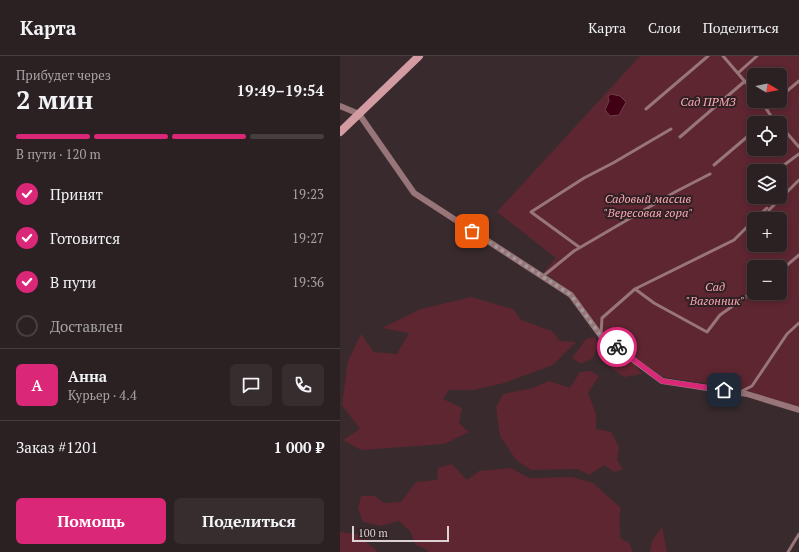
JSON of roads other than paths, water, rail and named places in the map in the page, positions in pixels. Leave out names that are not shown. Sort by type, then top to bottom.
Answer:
[{"type":"street","points":[[340,132],[419,56]]},
{"type":"street","points":[[340,106],[359,114],[414,193],[571,295],[601,336],[662,381],[747,394],[799,410]]},
{"type":"lane","points":[[646,109],[708,56]]},
{"type":"lane","points":[[723,56],[747,83]]},
{"type":"lane","points":[[738,72],[757,56]]},
{"type":"lane","points":[[787,91],[799,80]]},
{"type":"lane","points":[[680,136],[745,81]]},
{"type":"lane","points":[[767,108],[771,116]]},
{"type":"lane","points":[[579,247],[531,212],[584,178],[671,129]]},
{"type":"lane","points":[[787,132],[798,144]]},
{"type":"lane","points":[[714,165],[747,137]]},
{"type":"lane","points":[[785,164],[799,154]]},
{"type":"lane","points":[[542,277],[579,247],[675,192],[710,174]]},
{"type":"lane","points":[[764,212],[799,180]]},
{"type":"lane","points":[[601,336],[602,318],[635,289],[734,240],[747,228]]},
{"type":"lane","points":[[787,264],[799,255]]},
{"type":"lane","points":[[635,289],[654,303],[707,332],[720,314],[747,296]]},
{"type":"lane","points":[[739,393],[752,386],[787,334],[799,323]]},
{"type":"lane","points":[[788,552],[799,534]]},
{"type":"park label","name":"Сад ПРМЗ","points":[[708,101]]},
{"type":"park label","name":"Садовый массив \"Вересовая гора\"","points":[[648,205]]},
{"type":"park label","name":"Сад \"Вагонник\"","points":[[715,293]]}]
